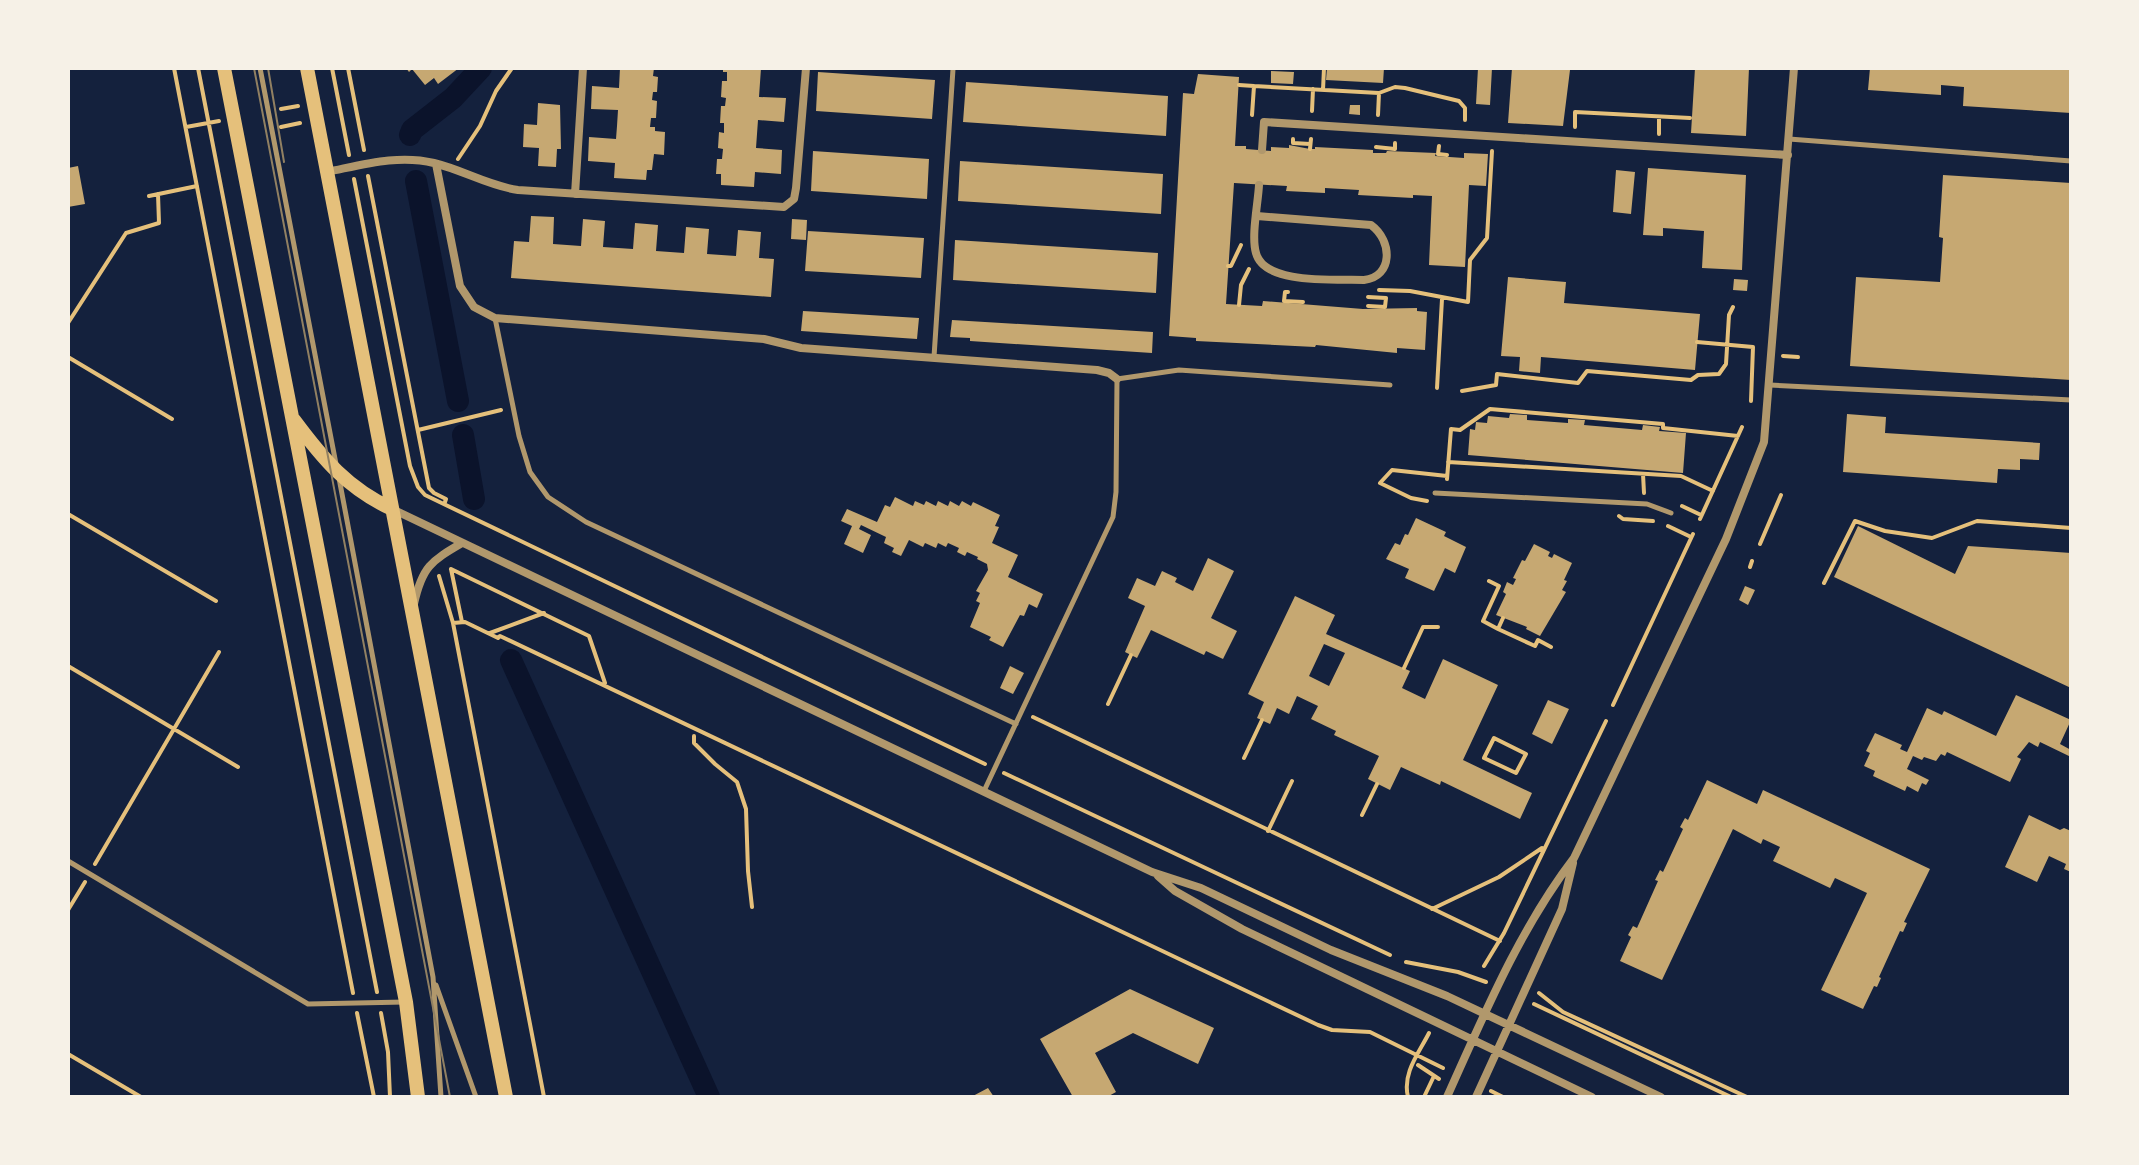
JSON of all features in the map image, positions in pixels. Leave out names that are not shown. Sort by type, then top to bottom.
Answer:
[{"type":"main road","points":[[224,68],[406,1002],[418,1097]]},
{"type":"main road","points":[[307,68],[506,1097]]},
{"type":"main road","points":[[291,416],[319,455],[338,474],[392,509]]},
{"type":"street","points":[[575,194],[583,68]]},
{"type":"street","points":[[327,172],[399,159],[436,164],[510,189],[774,208],[790,205],[796,188],[806,68]]},
{"type":"street","points":[[1447,1097],[1485,1014],[1547,893],[1574,858],[1726,539],[1764,442],[1794,68]]},
{"type":"street","points":[[1262,150],[1264,122],[1788,155]]},
{"type":"street","points":[[436,164],[460,286],[474,307],[495,318],[764,339],[801,348],[1097,370],[1117,379]]},
{"type":"street","points":[[1257,216],[1371,225],[1382,234],[1387,245],[1382,269],[1371,280],[1275,274],[1259,262],[1256,253],[1257,216],[1259,185]]},
{"type":"street","points":[[392,509],[1152,872],[1201,888],[1331,950],[1381,968],[1485,1014],[1661,1097]]},
{"type":"street","points":[[412,612],[419,580],[426,567],[462,543]]},
{"type":"street","points":[[1476,1097],[1562,909],[1574,858]]},
{"type":"street","points":[[1152,872],[1175,891],[1242,929],[1592,1097]]},
{"type":"lane","points":[[260,68],[433,977],[441,1097]]},
{"type":"lane","points":[[934,357],[953,69]]},
{"type":"lane","points":[[1789,139],[2071,161]]},
{"type":"lane","points":[[495,318],[530,472],[548,497],[572,515],[1016,724]]},
{"type":"lane","points":[[984,792],[1113,517],[1117,379],[1179,370],[1390,385]]},
{"type":"lane","points":[[1770,385],[2071,400]]},
{"type":"lane","points":[[1435,493],[1647,504],[1671,513]]},
{"type":"lane","points":[[68,861],[308,1004],[406,1002]]},
{"type":"lane","points":[[433,977],[476,1097]]},
{"type":"path","points":[[174,68],[374,1097]]},
{"type":"path","points":[[198,68],[379,1003],[388,1052],[390,1097]]},
{"type":"path","points":[[332,68],[350,159]]},
{"type":"path","points":[[348,68],[364,156]]},
{"type":"path","points":[[451,169],[480,126],[496,91],[512,68]]},
{"type":"path","points":[[1323,90],[1324,68]]},
{"type":"path","points":[[1239,85],[1379,93],[1395,87],[1405,88],[1459,101],[1465,108],[1464,122],[1475,124]]},
{"type":"path","points":[[1252,122],[1254,86]]},
{"type":"path","points":[[328,100],[338,98]]},
{"type":"path","points":[[281,109],[303,105]]},
{"type":"path","points":[[1574,131],[1575,112],[1690,118]]},
{"type":"path","points":[[186,127],[224,120]]},
{"type":"path","points":[[1310,149],[1311,141]]},
{"type":"path","points":[[1376,145],[1376,153]]},
{"type":"path","points":[[1447,157],[1448,148]]},
{"type":"path","points":[[367,173],[429,488],[446,499],[445,502]]},
{"type":"path","points":[[353,176],[410,466],[418,487],[425,495],[986,764]]},
{"type":"path","points":[[149,196],[197,186]]},
{"type":"path","points":[[68,323],[126,233],[159,223],[158,194]]},
{"type":"path","points":[[1228,266],[1231,266],[1245,240]]},
{"type":"path","points":[[1239,305],[1241,285],[1250,266]]},
{"type":"path","points":[[1294,293],[1285,292],[1284,301],[1302,304],[1303,296]]},
{"type":"path","points":[[1368,298],[1386,298],[1385,307],[1368,307],[1368,298]]},
{"type":"path","points":[[1437,388],[1442,298]]},
{"type":"path","points":[[1462,391],[1496,385],[1497,374],[1578,383],[1587,371],[1691,380],[1698,375],[1712,375],[1723,371],[1729,315],[1733,307]]},
{"type":"path","points":[[1697,342],[1753,347],[1751,401]]},
{"type":"path","points":[[68,357],[172,419]]},
{"type":"path","points":[[418,430],[514,407]]},
{"type":"path","points":[[1446,493],[1451,429],[1460,430],[1490,409],[1663,424],[1663,428],[1738,436]]},
{"type":"path","points":[[1700,519],[1742,427]]},
{"type":"path","points":[[1448,462],[1681,476],[1713,491]]},
{"type":"path","points":[[1760,544],[1781,495]]},
{"type":"path","points":[[68,514],[216,601]]},
{"type":"path","points":[[1824,583],[1855,521],[1885,531],[1932,538],[1977,521],[2071,528]]},
{"type":"path","points":[[1613,705],[1693,534]]},
{"type":"path","points":[[450,561],[462,622]]},
{"type":"path","points":[[1750,567],[1752,561]]},
{"type":"path","points":[[438,569],[453,623],[544,1097]]},
{"type":"path","points":[[451,569],[589,636],[605,683]]},
{"type":"path","points":[[1489,581],[1499,586],[1483,621],[1535,646],[1538,640],[1551,647]]},
{"type":"path","points":[[489,634],[544,613]]},
{"type":"path","points":[[1498,629],[1503,618]]},
{"type":"path","points":[[453,623],[462,622],[498,638],[500,636],[1318,1025],[1340,1031],[1365,1031],[1450,1072]]},
{"type":"path","points":[[1404,668],[1423,627],[1438,627]]},
{"type":"path","points":[[68,910],[219,652]]},
{"type":"path","points":[[1108,704],[1131,655]]},
{"type":"path","points":[[68,666],[238,767]]},
{"type":"path","points":[[1022,712],[1500,941]]},
{"type":"path","points":[[1244,758],[1262,720]]},
{"type":"path","points":[[1484,966],[1500,941],[1606,721]]},
{"type":"path","points":[[694,736],[694,743],[737,782],[746,809],[752,907]]},
{"type":"path","points":[[1494,738],[1526,754],[1516,773],[1484,758],[1494,738]]},
{"type":"path","points":[[1004,773],[1359,942],[1406,962],[1458,972],[1489,983]]},
{"type":"path","points":[[1268,831],[1292,781]]},
{"type":"path","points":[[1362,815],[1377,784]]},
{"type":"path","points":[[1432,909],[1499,877],[1545,847]]},
{"type":"path","points":[[1454,980],[1458,972]]},
{"type":"path","points":[[1535,990],[1563,1012],[1747,1097]]},
{"type":"path","points":[[1537,1006],[1731,1097]]},
{"type":"path","points":[[1408,1097],[1407,1079],[1427,1037]]},
{"type":"path","points":[[68,1054],[141,1097]]},
{"type":"path","points":[[1418,1065],[1445,1084]]},
{"type":"path","points":[[1424,1097],[1434,1076]]},
{"type":"path","points":[[1490,1091],[1503,1097]]},
{"type":"building","points":[[406,68],[459,68],[438,84],[434,78],[425,85],[412,69],[409,72]]},
{"type":"building","points":[[620,68],[654,68],[653,76],[658,77],[657,92],[653,92],[652,100],[657,101],[656,118],[651,118],[650,127],[665,132],[664,155],[654,154],[652,170],[647,170],[646,180],[614,178],[615,163],[588,161],[589,137],[616,139],[618,110],[591,109],[592,86],[619,88]]},
{"type":"building","points":[[723,68],[761,68],[759,97],[786,98],[784,122],[758,120],[756,148],[782,150],[781,174],[755,172],[754,187],[721,185],[721,174],[716,174],[717,159],[722,159],[723,149],[718,148],[719,132],[724,133],[724,123],[720,123],[721,106],[725,106],[726,98],[721,97],[722,81],[727,81],[727,72],[723,72]]},
{"type":"building","points":[[1327,68],[1384,68],[1383,83],[1326,80]]},
{"type":"building","points":[[1478,68],[1492,68],[1490,105],[1476,104]]},
{"type":"building","points":[[1512,68],[1570,70],[1563,126],[1508,123]]},
{"type":"building","points":[[1695,68],[1749,68],[1746,136],[1691,133]]},
{"type":"building","points":[[1870,68],[2071,68],[2071,113],[1963,106],[1964,87],[1941,85],[1941,95],[1868,90]]},
{"type":"building","points":[[1271,71],[1294,72],[1293,84],[1271,83]]},
{"type":"building","points":[[818,72],[935,80],[932,119],[816,111]]},
{"type":"building","points":[[1198,74],[1239,77],[1235,146],[1271,151],[1271,147],[1289,148],[1289,145],[1310,149],[1373,150],[1373,153],[1436,153],[1435,156],[1464,158],[1464,153],[1488,154],[1486,186],[1469,185],[1465,267],[1429,265],[1432,196],[1358,195],[1359,190],[1325,188],[1325,193],[1286,191],[1287,186],[1234,183],[1226,304],[1262,306],[1263,301],[1363,309],[1417,308],[1417,311],[1427,312],[1425,350],[1397,348],[1397,353],[1316,345],[1196,341],[1196,338],[1169,336],[1183,93],[1194,94]]},
{"type":"building","points":[[966,82],[1168,96],[1166,136],[963,122]]},
{"type":"building","points":[[538,103],[560,105],[561,149],[557,149],[556,167],[538,166],[539,148],[523,147],[524,124],[537,125]]},
{"type":"building","points":[[1350,105],[1360,105],[1360,115],[1349,114]]},
{"type":"building","points":[[813,151],[929,159],[927,199],[811,191]]},
{"type":"building","points":[[960,161],[1163,174],[1161,214],[958,201]]},
{"type":"building","points":[[78,166],[85,204],[68,207],[68,168]]},
{"type":"building","points":[[1648,168],[1746,175],[1742,270],[1702,268],[1704,231],[1663,228],[1663,236],[1643,235]]},
{"type":"building","points":[[1616,170],[1635,172],[1631,214],[1613,212]]},
{"type":"building","points":[[1943,175],[2071,183],[2071,380],[1850,366],[1856,277],[1940,282]]},
{"type":"building","points":[[531,216],[554,217],[553,244],[581,246],[583,219],[605,221],[603,247],[633,249],[635,223],[658,225],[656,251],[684,253],[686,227],[709,229],[707,254],[736,256],[738,230],[761,232],[759,258],[774,259],[771,297],[511,278],[514,241],[529,242]]},
{"type":"building","points":[[792,219],[807,220],[806,240],[791,239]]},
{"type":"building","points":[[808,231],[924,238],[921,278],[805,271]]},
{"type":"building","points":[[955,240],[1158,253],[1156,293],[953,280]]},
{"type":"building","points":[[1508,277],[1566,282],[1564,303],[1700,314],[1695,370],[1541,357],[1540,373],[1519,371],[1520,357],[1501,356]]},
{"type":"building","points":[[1734,279],[1748,280],[1747,291],[1733,290]]},
{"type":"building","points":[[803,311],[919,318],[917,339],[801,331]]},
{"type":"building","points":[[952,320],[1153,332],[1152,353],[970,341],[970,338],[950,337]]},
{"type":"building","points":[[1510,414],[1527,415],[1527,420],[1568,423],[1568,419],[1585,420],[1584,425],[1642,430],[1643,425],[1660,427],[1659,431],[1686,433],[1683,473],[1468,455],[1470,429],[1475,430],[1476,422],[1487,423],[1488,416],[1509,418]]},
{"type":"building","points":[[1847,414],[1886,417],[1885,433],[2040,443],[2039,460],[2020,459],[2020,470],[1998,469],[1997,483],[1843,472]]},
{"type":"building","points":[[895,497],[913,506],[915,501],[924,505],[926,501],[936,506],[938,501],[948,506],[950,501],[959,506],[962,501],[971,506],[973,502],[1000,515],[992,543],[1018,555],[1008,577],[1043,594],[1037,608],[1029,604],[1024,616],[1020,615],[1003,647],[970,627],[980,603],[976,601],[980,593],[976,591],[988,570],[987,564],[978,557],[967,552],[965,556],[957,552],[959,548],[948,543],[946,547],[938,543],[936,548],[925,543],[923,547],[909,540],[901,556],[884,543],[886,537],[861,525],[859,529],[871,535],[863,553],[844,544],[852,526],[841,521],[847,509],[877,522],[885,505],[890,507]]},
{"type":"building","points":[[1416,518],[1446,532],[1444,536],[1466,547],[1455,573],[1445,568],[1434,591],[1405,578],[1409,569],[1386,559],[1395,543],[1400,545],[1405,534],[1408,535]]},
{"type":"building","points":[[1858,526],[1955,574],[1968,546],[2071,553],[2071,688],[1834,577]]},
{"type":"building","points":[[1534,544],[1550,552],[1548,556],[1552,558],[1554,554],[1572,563],[1564,580],[1567,581],[1562,590],[1566,592],[1540,636],[1527,627],[1496,615],[1506,594],[1503,592],[1507,582],[1513,585],[1522,560],[1525,561]]},
{"type":"building","points":[[1208,558],[1234,571],[1211,618],[1237,631],[1223,659],[1206,651],[1204,655],[1151,630],[1137,658],[1125,652],[1145,606],[1128,598],[1137,578],[1155,586],[1162,571],[1193,591]]},
{"type":"building","points":[[1745,586],[1755,590],[1748,605],[1739,600]]},
{"type":"building","points":[[1295,596],[1335,615],[1326,634],[1410,671],[1402,688],[1425,699],[1443,659],[1498,685],[1463,760],[1532,793],[1520,819],[1441,781],[1440,785],[1401,767],[1390,790],[1368,779],[1379,756],[1334,735],[1336,731],[1311,719],[1318,706],[1297,696],[1289,714],[1277,708],[1270,724],[1257,718],[1264,702],[1248,694]],"holes":[[[1324,644],[1345,653],[1329,686],[1309,676]]]},
{"type":"building","points":[[1010,666],[1024,673],[1013,694],[1000,688]]},
{"type":"building","points":[[2016,695],[2071,720],[2060,744],[2071,750],[2071,757],[2040,742],[2038,747],[2029,742],[2017,757],[2021,759],[2010,782],[1947,752],[1936,761],[1913,756],[1907,769],[1929,780],[1926,785],[1922,783],[1918,792],[1907,786],[1905,791],[1873,776],[1875,771],[1864,766],[1870,753],[1866,751],[1875,733],[1902,745],[1900,749],[1907,752],[1927,708],[1942,715],[1944,711],[1996,736]]},
{"type":"building","points":[[1548,700],[1569,709],[1552,744],[1532,734]]},
{"type":"building","points":[[1707,780],[1757,804],[1763,790],[1930,869],[1877,987],[1874,986],[1863,1009],[1821,990],[1867,893],[1835,878],[1830,888],[1773,861],[1780,847],[1763,839],[1761,844],[1733,829],[1662,980],[1620,961],[1631,937],[1628,935],[1633,926],[1637,928],[1658,881],[1655,880],[1660,870],[1663,872],[1683,829],[1680,827],[1685,818],[1688,820]]},
{"type":"building","points":[[2029,815],[2060,830],[2071,831],[2071,872],[2064,869],[2066,864],[2049,856],[2037,882],[2005,867]]},
{"type":"building","points":[[1130,989],[1214,1028],[1198,1064],[1133,1033],[1095,1053],[1116,1092],[1107,1097],[1073,1097],[1040,1039]]},
{"type":"building","points":[[988,1088],[994,1097],[971,1097]]},
{"type":"waterway","points":[[410,135],[412,130],[453,98],[481,68]]},
{"type":"waterway","points":[[416,181],[458,401]]},
{"type":"waterway","points":[[463,435],[474,499]]},
{"type":"waterway","points":[[511,660],[709,1097]]},
{"type":"tram line","points":[[254,68],[450,1097]]},
{"type":"tram line","points":[[268,68],[284,162]]}]
